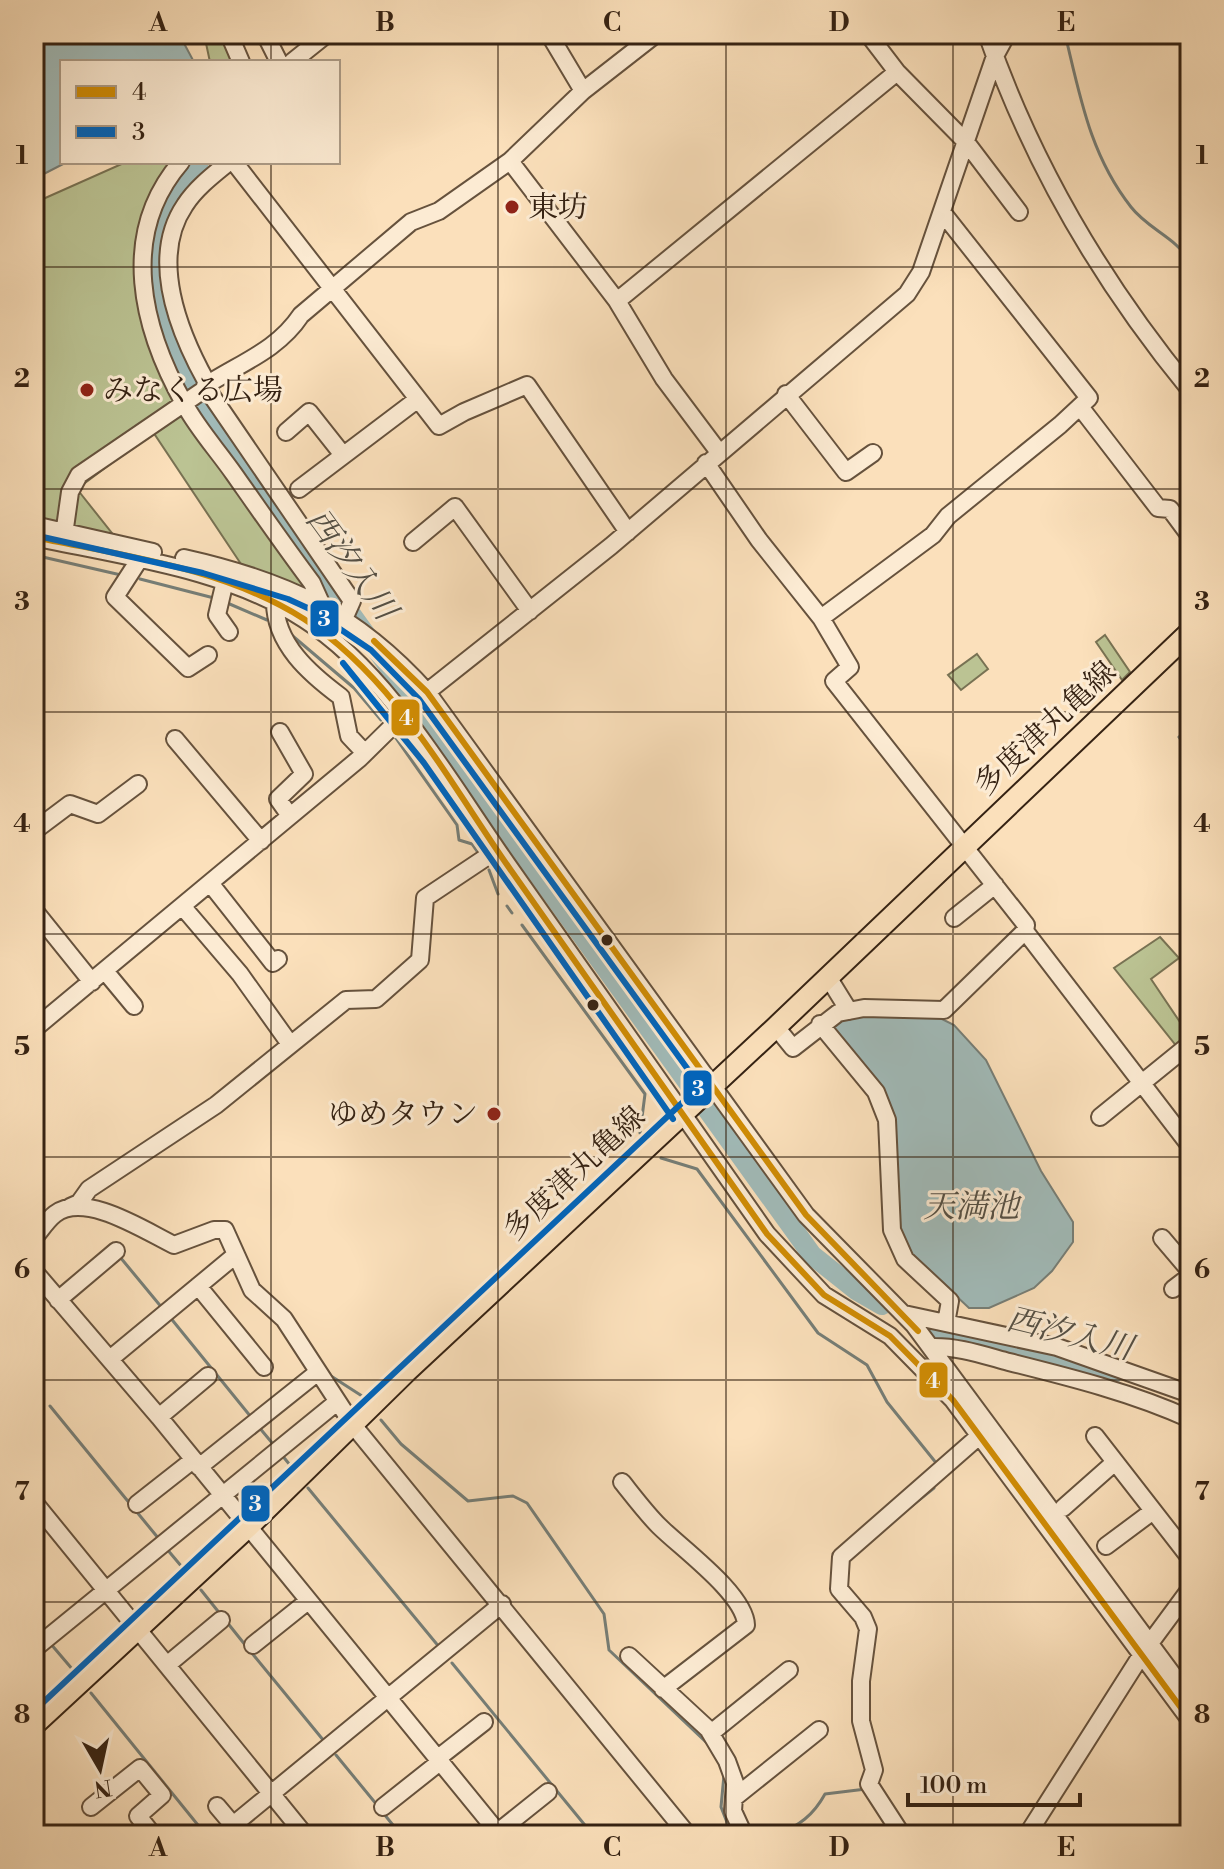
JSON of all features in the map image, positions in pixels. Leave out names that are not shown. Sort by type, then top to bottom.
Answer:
[{"type":"main road","name":"多度津丸亀線","points":[[34,1725],[247,1528],[1190,632]]},
{"type":"street","points":[[229,34],[240,60]]},
{"type":"street","points":[[265,34],[278,60]]},
{"type":"street","points":[[294,60],[327,34]]},
{"type":"street","points":[[549,34],[583,91]]},
{"type":"street","points":[[63,537],[70,492],[79,475],[204,388],[258,357],[288,335],[301,315],[411,222],[439,211],[510,161],[583,91],[656,34]]},
{"type":"street","points":[[868,34],[897,72],[966,142],[1019,212]]},
{"type":"street","points":[[987,34],[1048,175],[1097,262],[1190,390]]},
{"type":"street","points":[[34,1029],[365,753],[414,705],[628,532],[718,451],[907,294],[921,272],[995,56],[1007,34]]},
{"type":"street","points":[[617,301],[897,72]]},
{"type":"street","points":[[510,161],[617,301],[664,379],[718,451]]},
{"type":"street","points":[[180,164],[160,195],[151,217],[140,269],[143,304],[157,347],[184,404],[312,583],[323,605]]},
{"type":"street","points":[[230,164],[184,206],[170,253],[173,300],[204,388],[352,601],[344,619]]},
{"type":"street","points":[[234,164],[439,426],[527,385],[628,532]]},
{"type":"street","points":[[821,618],[933,535],[948,516],[1081,408],[1089,398],[942,212]]},
{"type":"street","points":[[786,394],[846,472],[873,453]]},
{"type":"street","points":[[299,489],[418,399]]},
{"type":"street","points":[[1081,408],[1158,508],[1170,509],[1190,536]]},
{"type":"street","points":[[286,432],[309,412],[343,455]]},
{"type":"street","points":[[706,463],[759,540],[821,618],[850,667],[834,681],[1026,925],[1025,931],[944,1010],[849,1011],[820,1024],[793,1048],[776,1027]]},
{"type":"street","points":[[413,542],[455,507],[530,611]]},
{"type":"street","points":[[34,525],[63,537],[242,573],[323,605],[377,642],[497,850],[697,1100],[931,1347],[985,1431],[1141,1655],[1189,1717]]},
{"type":"street","points":[[34,537],[63,537]]},
{"type":"street","points":[[140,554],[225,581],[275,602],[338,645],[378,686],[414,705],[697,1100],[788,1259],[824,1295],[890,1336],[985,1431]]},
{"type":"street","points":[[140,554],[115,597],[188,668],[208,655]]},
{"type":"street","points":[[225,581],[217,615],[229,632]]},
{"type":"street","points":[[275,602],[275,619],[289,647],[314,677],[341,697],[349,736],[365,753]]},
{"type":"street","points":[[280,732],[304,774],[278,799],[290,816]]},
{"type":"street","points":[[175,739],[261,841]]},
{"type":"street","points":[[34,831],[70,804],[98,814],[138,784]]},
{"type":"street","points":[[34,1238],[56,1214],[74,1205],[89,1189],[216,1105],[346,1000],[376,999],[420,960],[425,898],[497,850]]},
{"type":"street","points":[[210,883],[273,963],[278,959]]},
{"type":"street","points":[[954,918],[995,885]]},
{"type":"street","points":[[182,906],[240,974],[290,1044]]},
{"type":"street","points":[[34,910],[99,976],[134,1006]]},
{"type":"street","points":[[1025,931],[1190,1146]]},
{"type":"street","points":[[828,977],[849,1011]]},
{"type":"street","points":[[820,1024],[876,1092],[887,1120],[892,1230],[905,1259],[950,1301],[946,1323]]},
{"type":"street","points":[[1100,1117],[1190,1044]]},
{"type":"street","points":[[74,1205],[96,1207],[174,1245],[214,1230],[225,1230],[252,1290],[284,1319],[353,1425],[688,1835]]},
{"type":"street","points":[[1162,1238],[1190,1273],[1173,1289]]},
{"type":"street","points":[[58,1300],[116,1251]]},
{"type":"street","points":[[110,1359],[232,1258]]},
{"type":"street","points":[[34,1271],[159,1417],[499,1834],[548,1792]]},
{"type":"street","points":[[198,1286],[265,1366]]},
{"type":"street","points":[[902,1314],[1057,1347],[1190,1394]]},
{"type":"street","points":[[931,1347],[948,1346],[1023,1366],[1167,1408],[1190,1419]]},
{"type":"street","points":[[137,1504],[196,1464],[318,1372]]},
{"type":"street","points":[[159,1417],[208,1376]]},
{"type":"street","points":[[34,1649],[337,1402]]},
{"type":"street","points":[[902,1835],[869,1784],[874,1770],[861,1721],[861,1681],[868,1629],[863,1617],[839,1589],[841,1557],[852,1544],[912,1498],[985,1431]]},
{"type":"street","points":[[1095,1436],[1190,1558]]},
{"type":"street","points":[[1063,1508],[1115,1462]]},
{"type":"street","points":[[622,1482],[658,1525],[708,1570],[746,1614],[746,1625],[663,1689]]},
{"type":"street","points":[[34,1502],[305,1835]]},
{"type":"street","points":[[1106,1546],[1153,1511]]},
{"type":"street","points":[[1027,1835],[1141,1655],[1190,1589]]},
{"type":"street","points":[[253,1645],[308,1601]]},
{"type":"street","points":[[217,1806],[227,1830],[388,1701],[502,1604]]},
{"type":"street","points":[[167,1665],[221,1620]]},
{"type":"street","points":[[1141,1655],[1190,1698]]},
{"type":"street","points":[[629,1656],[711,1733],[735,1783],[733,1811],[744,1835]]},
{"type":"street","points":[[711,1733],[789,1670]]},
{"type":"street","points":[[383,1807],[439,1760],[465,1730],[484,1722]]},
{"type":"street","points":[[734,1798],[819,1730]]},
{"type":"street","points":[[91,1807],[140,1768],[162,1795],[138,1816],[153,1835]]},
{"type":"green space","points":[[204,34],[233,34],[244,60],[210,60]]},
{"type":"green space","points":[[122,164],[181,164],[135,265],[135,285],[150,343],[308,592],[241,564],[153,432],[77,489],[115,537],[34,519],[34,203]]},
{"type":"green space","points":[[1105,635],[1130,672],[1122,680],[1096,642]]},
{"type":"green space","points":[[977,654],[988,669],[961,690],[948,675]]},
{"type":"green space","points":[[1160,937],[1179,958],[1151,979],[1190,1037],[1178,1048],[1114,968]]},
{"type":"water","points":[[34,34],[179,34],[193,60],[60,60],[60,164],[63,164],[34,179]]},
{"type":"water","name":"天満池","points":[[858,1012],[940,1018],[954,1025],[986,1060],[1041,1171],[1073,1222],[1073,1242],[1052,1271],[1034,1288],[989,1308],[969,1308],[900,1243],[892,1135],[829,1023]]},
{"type":"waterway","points":[[1065,34],[1088,124],[1117,187],[1138,215],[1177,246],[1190,261]]},
{"type":"waterway","name":"西汐入川","points":[[197,164],[173,196],[161,222],[155,248],[154,274],[156,300],[163,325],[197,400],[812,1255],[856,1290],[882,1305]]},
{"type":"waterway","points":[[34,555],[121,575]]},
{"type":"waterway","points":[[140,579],[214,598]]},
{"type":"waterway","points":[[225,602],[267,620]]},
{"type":"waterway","points":[[288,632],[354,688],[381,720]]},
{"type":"waterway","points":[[1190,729],[1179,737],[1190,752]]},
{"type":"waterway","points":[[393,734],[457,825],[459,840],[472,844],[479,854]]},
{"type":"waterway","points":[[489,870],[498,894]]},
{"type":"waterway","points":[[507,906],[512,913]]},
{"type":"waterway","points":[[522,925],[645,1094],[640,1133]]},
{"type":"waterway","points":[[661,1158],[697,1169],[818,1333],[867,1365],[887,1402],[937,1464]]},
{"type":"waterway","points":[[34,1219],[45,1213]]},
{"type":"waterway","points":[[120,1257],[163,1309]]},
{"type":"waterway","points":[[169,1316],[251,1417]]},
{"type":"waterway","name":"西汐入川","points":[[934,1331],[1114,1373]]},
{"type":"waterway","points":[[324,1366],[331,1376],[362,1396]]},
{"type":"waterway","points":[[50,1406],[131,1505]]},
{"type":"waterway","points":[[381,1420],[401,1444],[468,1501],[513,1496],[527,1503],[604,1614],[609,1650],[708,1744]]},
{"type":"waterway","points":[[258,1426],[273,1444]]},
{"type":"waterway","points":[[281,1454],[290,1465]]},
{"type":"waterway","points":[[308,1488],[440,1648]]},
{"type":"waterway","points":[[909,1508],[934,1488]]},
{"type":"waterway","points":[[136,1511],[159,1539]]},
{"type":"waterway","points":[[166,1548],[182,1567]]},
{"type":"waterway","points":[[201,1590],[221,1615]]},
{"type":"waterway","points":[[226,1621],[246,1646]]},
{"type":"waterway","points":[[34,1622],[44,1634]]},
{"type":"waterway","points":[[50,1643],[73,1670]]},
{"type":"waterway","points":[[251,1652],[324,1741]]},
{"type":"waterway","points":[[452,1663],[593,1835]]},
{"type":"waterway","points":[[91,1693],[206,1835]]},
{"type":"waterway","points":[[336,1755],[377,1805]]},
{"type":"waterway","points":[[724,1775],[721,1807],[732,1835]]},
{"type":"waterway","points":[[778,1835],[805,1819],[825,1794],[866,1789]]},
{"type":"waterway","points":[[384,1814],[401,1835]]},
{"type":"transit line","name":"3","points":[[34,535],[203,573],[288,599],[312,610],[371,650],[419,699],[700,1086],[34,1711]]},
{"type":"transit line","name":"4","points":[[34,537],[173,566],[241,587],[304,619],[366,671],[393,701],[442,767],[510,869],[767,1234],[824,1295],[890,1336],[953,1400],[1190,1720]]},
{"type":"transit line","name":"4","points":[[374,641],[427,692],[806,1215],[918,1331]]},
{"type":"transit line","name":"3","points":[[343,663],[424,763],[673,1119]]},
{"type":"place","name":"東坊","points":[[512,207]]},
{"type":"place","name":"みなくる広場","points":[[87,390]]},
{"type":"place","name":"ゆめタウン","points":[[494,1114]]}]
